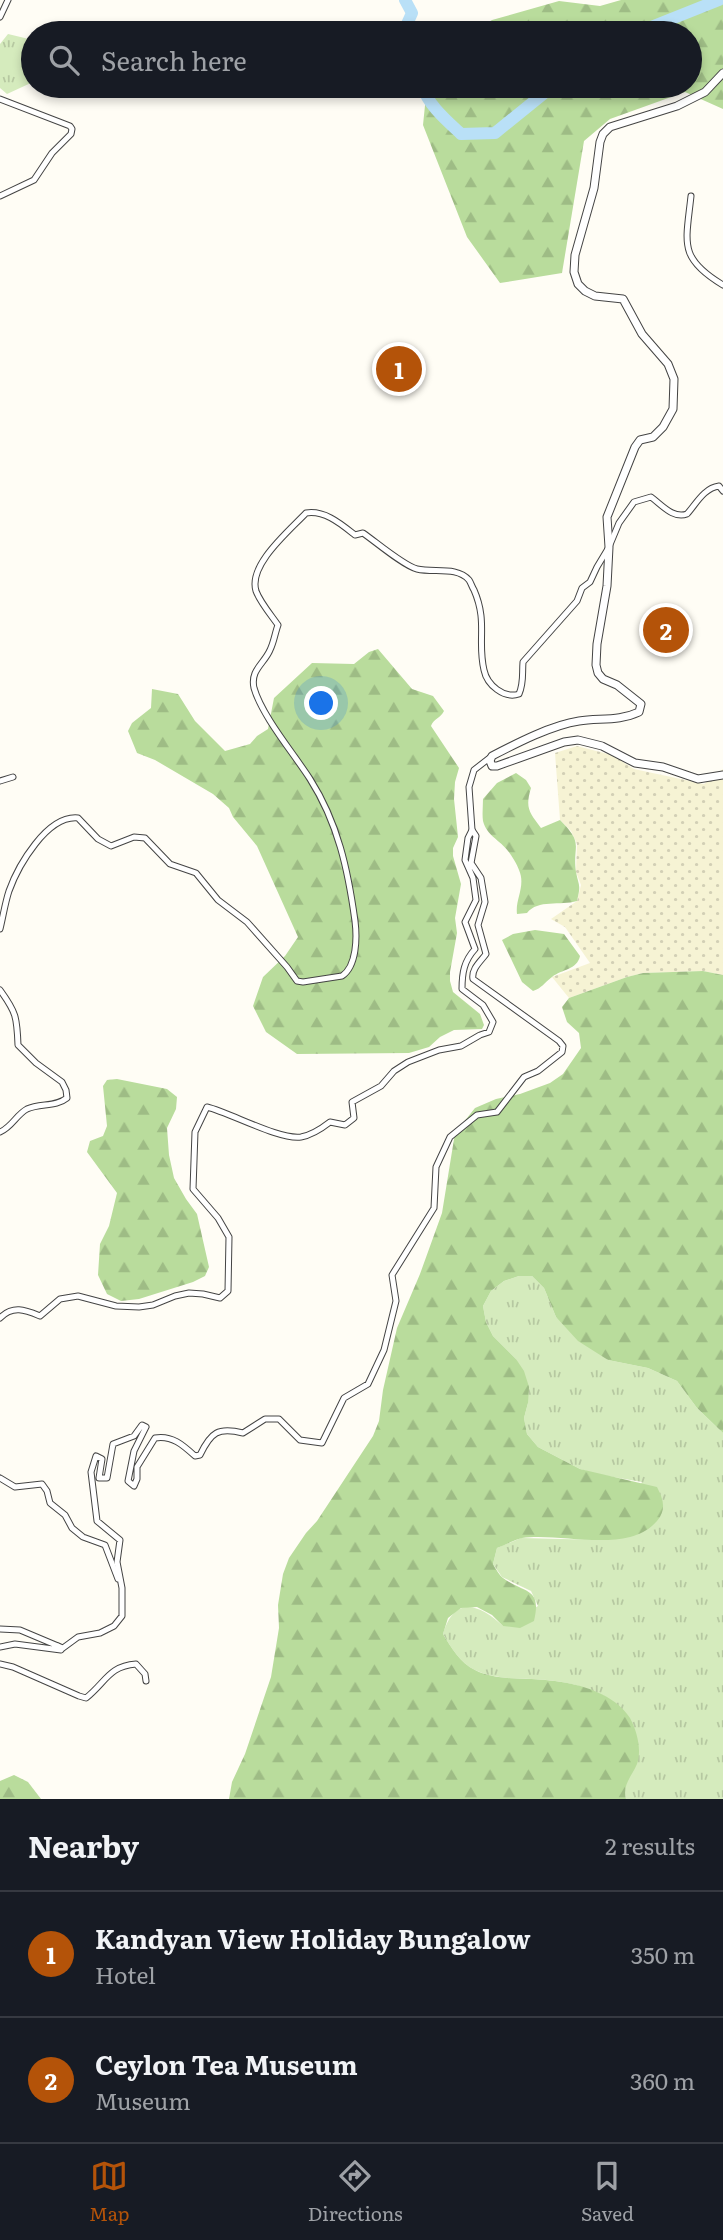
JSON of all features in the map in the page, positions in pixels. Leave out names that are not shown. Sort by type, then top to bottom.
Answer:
[{"type":"street","points":[[0,17],[8,0]]},
{"type":"street","points":[[702,94],[723,73]]},
{"type":"street","points":[[0,1629],[20,1630],[63,1648],[78,1637],[100,1633],[114,1626],[122,1616],[122,1588],[117,1562],[120,1540],[97,1521],[91,1472],[96,1456],[102,1459],[99,1478],[107,1478],[113,1444],[134,1436],[142,1425],[146,1427],[134,1451],[128,1481],[134,1486],[137,1467],[155,1438],[165,1436],[181,1443],[195,1456],[200,1455],[206,1441],[217,1432],[229,1430],[243,1433],[265,1419],[279,1419],[300,1440],[322,1443],[344,1398],[368,1384],[384,1350],[396,1301],[392,1275],[434,1208],[436,1167],[450,1138],[477,1115],[497,1112],[524,1077],[538,1071],[562,1052],[563,1046],[559,1041],[473,979],[476,967],[486,954],[478,925],[485,902],[481,878],[471,863],[476,836],[472,830],[469,788],[474,770],[492,756],[527,738],[577,721],[609,720],[639,712],[641,704],[638,700],[603,678],[596,665],[607,586],[607,517],[635,447],[640,440],[653,437],[663,427],[673,409],[674,379],[668,364],[642,334],[623,299],[595,296],[578,284],[574,272],[575,255],[594,188],[600,142],[610,127],[677,106],[693,98]]},
{"type":"street","points":[[0,99],[70,126],[72,130],[34,180],[0,196]]},
{"type":"street","points":[[691,196],[687,236],[690,256],[702,272],[723,285]]},
{"type":"street","points":[[0,929],[10,890],[24,859],[50,827],[65,819],[78,818],[98,839],[111,846],[134,837],[145,838],[170,864],[196,873],[218,900],[247,922],[296,981],[329,978],[347,973],[357,935],[351,887],[341,842],[324,804],[267,714],[254,687],[255,671],[270,652],[278,625],[257,591],[256,576],[260,563],[306,513],[315,512],[329,517],[355,535],[363,533],[414,568],[456,572],[469,580],[481,605],[483,667],[486,679],[503,694],[512,696],[519,694],[524,684],[523,662],[577,601],[582,588],[590,582],[609,547],[619,523],[634,502],[651,496],[676,516],[683,516],[713,486],[719,486],[723,491]]},
{"type":"street","points":[[492,756],[492,766],[497,766],[564,742],[578,740],[602,746],[635,763],[663,767],[698,779],[723,775]]},
{"type":"street","points":[[0,781],[13,777]]},
{"type":"street","points":[[0,1318],[6,1311],[22,1309],[40,1316],[60,1299],[78,1296],[116,1306],[138,1307],[189,1293],[203,1293],[220,1298],[228,1291],[229,1237],[218,1218],[193,1189],[195,1132],[207,1107],[224,1111],[282,1135],[298,1138],[313,1134],[330,1122],[345,1125],[354,1118],[352,1102],[381,1086],[394,1071],[408,1062],[439,1049],[461,1046],[489,1032],[493,1022],[482,1005],[462,989],[462,974],[468,957],[475,949],[465,922],[476,900],[473,878],[465,860],[472,830]]},
{"type":"street","points":[[0,989],[14,1010],[18,1045],[36,1063],[62,1082],[67,1098],[61,1103],[27,1109],[7,1129],[0,1132]]},
{"type":"street","points":[[0,1478],[15,1486],[42,1485],[47,1491],[50,1503],[65,1515],[72,1528],[83,1537],[104,1545],[122,1588]]},
{"type":"street","points":[[0,1647],[15,1644],[61,1650],[58,1646]]},
{"type":"street","points":[[0,1664],[86,1698],[110,1673],[122,1665],[136,1664],[145,1674],[146,1681]]},
{"type":"shaded area","points":[[577,746],[612,755],[634,769],[704,784],[723,769],[723,975],[703,971],[643,973],[569,998],[552,977],[590,963],[565,927],[551,919],[577,901],[581,885],[576,872],[577,844],[571,831],[560,820],[555,753]]},
{"type":"green space","points":[[621,0],[723,0],[723,109],[698,98],[702,98],[702,21],[490,21],[559,1],[600,6]]},
{"type":"green space","points":[[8,34],[21,37],[21,88],[7,94],[0,88],[0,44]]},
{"type":"green space","points":[[426,98],[668,98],[610,119],[584,141],[562,273],[500,283],[467,237],[423,125]]},
{"type":"green space","points":[[378,649],[412,689],[433,696],[444,711],[431,726],[459,768],[454,799],[458,837],[453,856],[461,884],[455,918],[457,933],[450,981],[453,992],[480,1014],[484,1025],[482,1029],[454,1030],[429,1047],[409,1053],[297,1054],[266,1032],[253,1006],[263,977],[285,956],[298,937],[257,846],[233,817],[229,808],[213,794],[155,760],[137,753],[128,731],[132,723],[151,708],[152,689],[178,694],[195,721],[225,751],[250,744],[268,729],[274,698],[312,663],[354,664],[369,652]]},
{"type":"green space","points":[[516,773],[526,780],[531,788],[529,810],[541,828],[560,820],[575,840],[579,886],[577,901],[543,904],[527,913],[517,914],[521,887],[519,870],[508,851],[487,830],[483,821],[483,799],[497,783]]},
{"type":"green space","points":[[535,930],[564,934],[580,956],[572,967],[556,974],[533,991],[522,982],[502,940],[513,934]]},
{"type":"green space","points":[[703,971],[723,975],[723,1433],[697,1408],[677,1381],[648,1368],[608,1360],[578,1341],[556,1317],[544,1288],[532,1276],[519,1276],[504,1281],[491,1291],[483,1306],[486,1322],[493,1336],[524,1371],[529,1387],[524,1418],[527,1434],[538,1447],[580,1469],[657,1487],[663,1508],[657,1521],[644,1531],[629,1537],[612,1540],[522,1538],[497,1548],[493,1564],[499,1574],[534,1597],[534,1621],[520,1628],[503,1626],[492,1615],[477,1607],[461,1608],[448,1618],[443,1634],[460,1659],[484,1674],[565,1682],[596,1692],[623,1710],[635,1729],[639,1753],[637,1764],[626,1785],[626,1799],[229,1799],[232,1782],[245,1754],[271,1677],[279,1628],[278,1605],[283,1574],[289,1558],[373,1436],[379,1421],[397,1328],[442,1213],[455,1133],[475,1108],[550,1083],[563,1074],[581,1048],[579,1033],[567,1022],[562,1007],[569,998],[643,973]]},
{"type":"green space","points":[[117,1079],[167,1089],[177,1097],[176,1109],[167,1128],[169,1155],[174,1178],[197,1214],[209,1267],[205,1276],[193,1282],[139,1299],[121,1301],[107,1294],[98,1275],[100,1244],[109,1226],[117,1193],[87,1152],[90,1141],[103,1136],[107,1126],[103,1086],[107,1080]]},
{"type":"green space","points":[[519,1276],[532,1276],[544,1288],[556,1317],[608,1360],[648,1368],[677,1381],[697,1408],[723,1433],[723,1799],[626,1799],[626,1785],[636,1765],[606,1697],[562,1682],[485,1674],[465,1663],[443,1634],[454,1613],[461,1609],[468,1607],[485,1612],[503,1626],[538,1606],[531,1591],[502,1577],[493,1564],[497,1548],[521,1538],[604,1540],[642,1482],[580,1469],[538,1447],[527,1434],[524,1418],[528,1403],[516,1359],[493,1336],[486,1322],[483,1306],[491,1291],[504,1281]]},
{"type":"green space","points":[[14,1775],[28,1782],[41,1799],[0,1799],[0,1781]]},
{"type":"waterway","points":[[405,0],[412,13],[408,21]]},
{"type":"waterway","points":[[666,21],[719,0]]},
{"type":"waterway","points":[[428,98],[461,134],[495,133],[538,98]]},
{"type":"place","name":"Kandyan View Holiday Bungalow","points":[[399,369]]},
{"type":"place","name":"Ceylon Tea Museum","points":[[666,630]]}]
